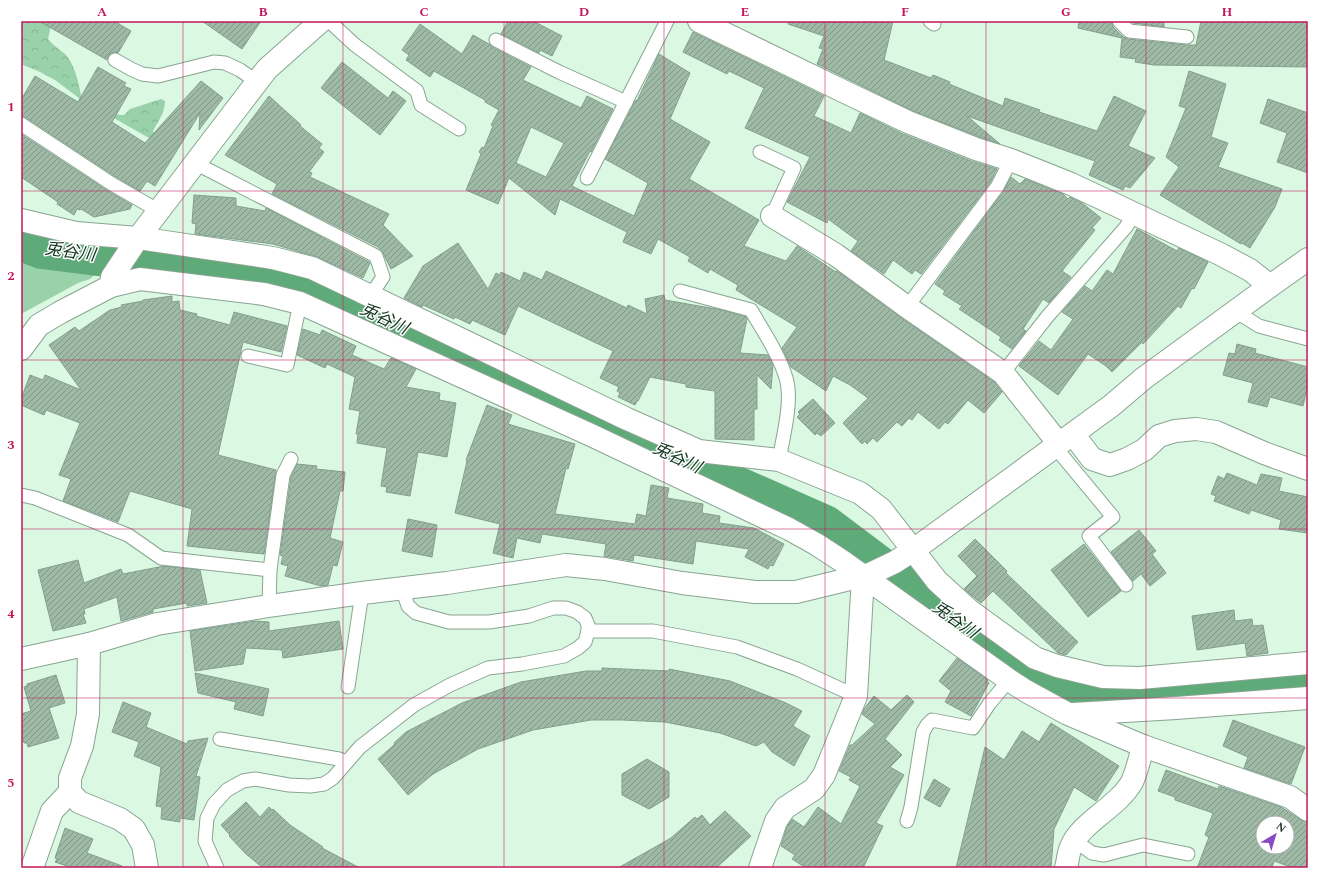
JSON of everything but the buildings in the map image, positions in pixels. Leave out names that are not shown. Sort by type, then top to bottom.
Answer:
[{"type":"street","points":[[21,349],[38,325],[114,278],[134,244],[257,82],[268,69],[321,21]]},
{"type":"street","points":[[699,21],[908,122],[1071,184],[1220,254],[1250,270],[1270,286]]},
{"type":"street","points":[[772,216],[836,255],[907,307],[1003,373],[1062,441],[1092,459],[1110,465],[1127,459],[1144,450],[1159,436],[1175,431],[1196,429],[1216,432],[1264,453],[1308,469]]},
{"type":"street","points":[[21,220],[134,244],[273,258],[312,268],[627,419],[699,450],[779,460],[860,493],[881,509],[904,556],[937,581],[970,612],[1035,658],[1057,666],[1103,677],[1140,678],[1308,663]]},
{"type":"street","points":[[21,658],[89,644],[157,624],[269,606],[447,583],[566,565],[605,568],[682,583],[755,592],[796,592],[866,575],[904,556],[1111,406],[1144,378],[1308,259]]},
{"type":"street","points":[[114,278],[140,279],[264,294],[300,303],[584,432],[789,529],[866,575],[1009,680],[1068,714],[1143,746],[1290,797],[1308,810]]},
{"type":"street","points":[[764,867],[776,821],[784,808],[814,789],[824,775],[856,696],[866,575]]},
{"type":"street","points":[[89,644],[88,714],[82,746],[70,778],[70,792],[79,802],[120,819],[134,829],[143,845],[146,867]]},
{"type":"street","points":[[1068,714],[1308,698]]},
{"type":"street","points":[[1066,868],[1074,840],[1116,801],[1132,782],[1143,746]]},
{"type":"street","points":[[32,868],[52,811],[70,792]]},
{"type":"lane","points":[[329,21],[354,45],[417,90],[421,105],[459,129]]},
{"type":"lane","points":[[587,178],[667,21]]},
{"type":"lane","points":[[1119,21],[1129,31],[1187,37]]},
{"type":"lane","points":[[496,40],[559,72],[626,102]]},
{"type":"lane","points":[[115,60],[142,74],[158,76],[214,62],[225,63],[240,70],[257,82]]},
{"type":"lane","points":[[21,124],[112,184],[159,211]]},
{"type":"lane","points":[[760,152],[794,168],[772,216]]},
{"type":"lane","points":[[907,307],[997,187],[1011,160]]},
{"type":"lane","points":[[195,163],[376,256],[382,277],[371,296]]},
{"type":"lane","points":[[1003,373],[1047,317],[1126,227],[1134,214]]},
{"type":"lane","points":[[680,290],[751,310],[777,357],[786,378],[788,393],[787,415],[779,460]]},
{"type":"lane","points":[[248,356],[287,366],[300,303]]},
{"type":"lane","points":[[1236,311],[1259,326],[1308,339]]},
{"type":"lane","points":[[1062,441],[1113,517],[1089,536],[1126,585]]},
{"type":"lane","points":[[269,606],[270,570],[283,475],[291,459]]},
{"type":"lane","points":[[21,495],[35,498],[128,535],[161,558],[270,570]]},
{"type":"lane","points":[[217,868],[205,842],[208,818],[214,804],[227,790],[243,781],[255,779],[289,785],[310,786],[324,784],[333,778],[360,747],[408,709],[444,688],[488,668],[522,664],[564,656],[578,648],[584,642],[588,631],[588,625],[585,618],[577,612],[566,608],[553,608],[529,616],[488,622],[449,622],[416,613],[408,606],[402,588]]},
{"type":"lane","points":[[348,687],[362,593]]},
{"type":"lane","points":[[588,631],[653,631],[737,647],[797,669],[856,696]]},
{"type":"lane","points":[[907,821],[911,807],[923,732],[927,725],[932,720],[973,728],[989,704],[1009,680]]},
{"type":"lane","points":[[220,739],[339,759],[347,762]]},
{"type":"lane","points":[[1074,840],[1092,853],[1104,855],[1143,845],[1188,854]]},
{"type":"green space","points":[[22,21],[52,21],[48,39],[65,54],[71,63],[81,96],[101,109],[118,115],[124,115],[130,109],[161,99],[165,101],[163,113],[153,131],[155,141],[79,98],[55,80],[21,64]]},
{"type":"green space","points":[[21,258],[30,261],[93,269],[97,273],[90,279],[78,283],[21,314]]},
{"type":"waterway","name":"兎谷川","points":[[21,241],[42,249],[153,263],[259,274],[302,285],[346,301],[723,480],[825,525],[914,592],[1019,665],[1074,690],[1126,698],[1182,696],[1308,679]]}]
